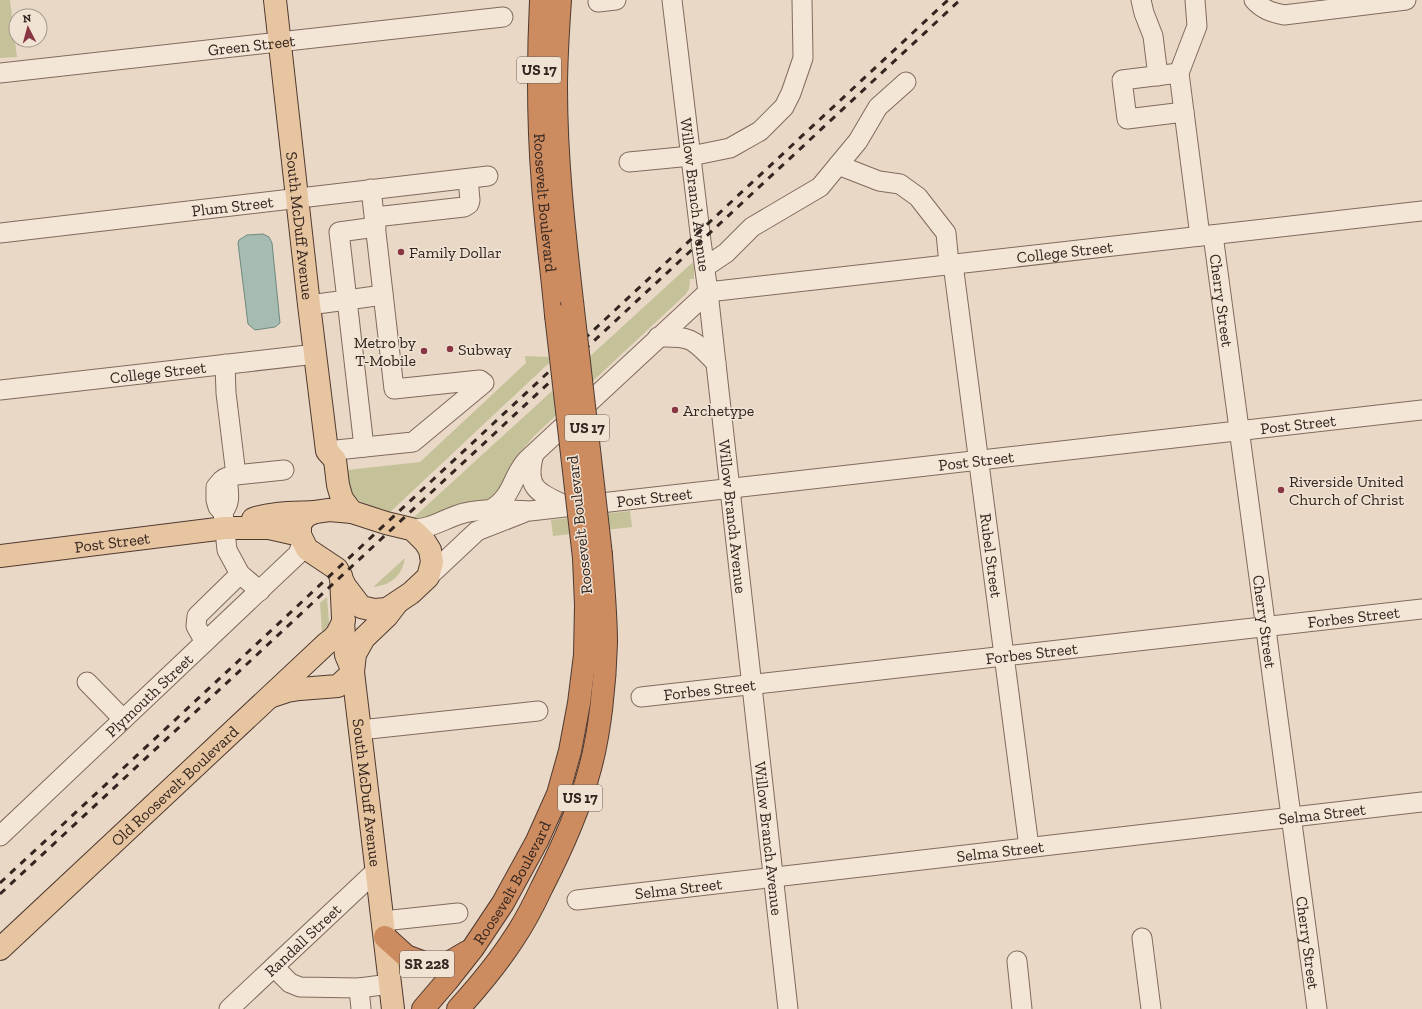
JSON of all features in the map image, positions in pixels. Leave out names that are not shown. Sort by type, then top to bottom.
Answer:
[{"type":"highway","name":"Roosevelt Boulevard","points":[[458,1009],[481,983],[515,937],[556,861],[572,822],[589,772],[596,740],[602,700],[606,643],[592,557],[564,308],[543,186],[539,90],[542,0]]},
{"type":"highway","name":"Roosevelt Boulevard","points":[[560,0],[556,89],[558,155],[563,223],[564,308]]},
{"type":"highway","name":"Roosevelt Boulevard","points":[[423,1009],[473,948],[503,903],[537,841],[558,794],[570,751],[586,655],[586,605],[592,557]]},
{"type":"highway","name":"SR 228","points":[[384,929],[406,956],[430,965],[445,964],[473,948]]},
{"type":"main road","name":"South McDuff Avenue","points":[[275,0],[327,451],[322,461],[325,487],[317,512]]},
{"type":"main road","name":"South McDuff Avenue","points":[[327,451],[335,460],[338,485],[342,499],[352,512]]},
{"type":"main road","name":"Post Street","points":[[0,556],[224,520],[329,510],[352,512],[410,529]]},
{"type":"main road","points":[[304,546],[300,527],[302,521],[306,516],[317,512]]},
{"type":"main road","name":"Post Street","points":[[224,520],[276,528],[338,569],[345,586],[361,607],[374,610],[387,609],[400,600]]},
{"type":"main road","points":[[270,697],[287,691],[338,686],[353,672],[355,654],[364,638],[387,616],[400,600],[412,593],[428,577],[432,562],[430,550],[419,536],[410,529]]},
{"type":"main road","name":"South McDuff Avenue","points":[[342,576],[344,639],[346,655],[353,672],[393,1009]]},
{"type":"main road","name":"Old Roosevelt Boulevard","points":[[0,949],[327,643],[334,639],[338,634],[344,620]]},
{"type":"street","name":"Willow Branch Avenue","points":[[672,0],[708,292],[788,1009]]},
{"type":"street","points":[[629,162],[691,156],[730,148],[760,131],[784,107],[791,93],[803,58],[802,0]]},
{"type":"street","points":[[1141,0],[1144,14],[1153,36],[1158,76]]},
{"type":"street","points":[[1184,112],[1126,119],[1122,80],[1180,74],[1198,26],[1195,0]]},
{"type":"street","points":[[1254,0],[1261,8],[1273,13],[1284,15],[1406,0]]},
{"type":"street","name":"Green Street","points":[[0,73],[503,17]]},
{"type":"street","name":"Cherry Street","points":[[1180,74],[1184,112],[1240,431],[1317,1009]]},
{"type":"street","points":[[705,267],[726,253],[752,227],[820,187],[858,141],[878,106],[906,82]]},
{"type":"street","name":"Rubel Street","points":[[838,165],[879,181],[900,184],[918,197],[946,233],[1006,656],[1029,847]]},
{"type":"street","name":"Plum Street","points":[[0,233],[488,176]]},
{"type":"street","points":[[364,447],[339,232],[375,222],[464,207],[469,204],[470,200],[468,178]]},
{"type":"street","points":[[327,451],[413,442],[484,383],[480,380],[394,389],[371,189]]},
{"type":"street","name":"College Street","points":[[708,292],[1422,210]]},
{"type":"street","points":[[490,510],[507,494],[520,467],[708,292]]},
{"type":"street","points":[[309,304],[383,295]]},
{"type":"street","points":[[658,337],[678,336],[689,339],[700,346],[716,363]]},
{"type":"street","name":"College Street","points":[[0,390],[316,354]]},
{"type":"street","points":[[225,364],[229,478],[229,499],[224,520],[227,550],[240,574],[260,591]]},
{"type":"street","name":"Post Street","points":[[410,529],[427,528],[465,513],[490,510],[530,511],[1422,410]]},
{"type":"street","points":[[534,454],[531,471],[533,484],[540,493],[567,506]]},
{"type":"street","points":[[229,478],[284,470]]},
{"type":"street","name":"Post Street","points":[[428,577],[470,537],[481,529],[530,511]]},
{"type":"street","name":"Plymouth Street","points":[[1,832],[260,591],[304,546]]},
{"type":"street","points":[[205,642],[196,626],[197,616],[240,574]]},
{"type":"street","name":"Forbes Street","points":[[642,697],[1422,609]]},
{"type":"street","points":[[87,682],[122,719]]},
{"type":"street","points":[[360,730],[538,711]]},
{"type":"street","name":"Selma Street","points":[[577,900],[1422,802]]},
{"type":"street","name":"Randall Street","points":[[234,1007],[274,967],[377,870]]},
{"type":"street","points":[[384,929],[458,913]]},
{"type":"street","points":[[1142,938],[1151,1009]]},
{"type":"street","points":[[1017,961],[1022,1009]]},
{"type":"street","points":[[274,967],[290,983],[300,987],[359,988],[390,984]]},
{"type":"street","points":[[359,988],[361,1009]]},
{"type":"shaded area","points":[[0,0],[10,0],[11,8],[8,8],[8,48],[16,48],[17,57],[0,58]]},
{"type":"shaded area","points":[[263,234],[269,237],[272,243],[280,323],[275,327],[255,330],[248,324],[238,243],[239,240],[247,235]]},
{"type":"shaded area","points":[[693,262],[694,279],[690,279],[689,289],[686,294],[534,436],[515,459],[502,488],[491,498],[486,500],[457,505],[427,517],[412,519]]},
{"type":"shaded area","points":[[525,356],[549,357],[549,363],[388,514],[367,506],[351,495],[347,470],[420,462],[526,363]]},
{"type":"shaded area","points":[[630,511],[632,527],[553,536],[551,520]]},
{"type":"shaded area","points":[[405,558],[401,570],[395,578],[390,582],[373,587]]},
{"type":"shaded area","points":[[327,597],[328,627],[314,642],[313,641],[322,632],[320,603]]},
{"type":"railway","points":[[0,883],[948,0]]},
{"type":"railway","points":[[0,894],[960,0]]},
{"type":"place","name":"Family Dollar","points":[[401,252]]},
{"type":"place","name":"Subway","points":[[450,349]]},
{"type":"place","name":"Metro by T-Mobile","points":[[424,351]]},
{"type":"place","name":"Archetype","points":[[675,410]]},
{"type":"place","name":"Riverside United Church of Christ","points":[[1281,490]]}]
